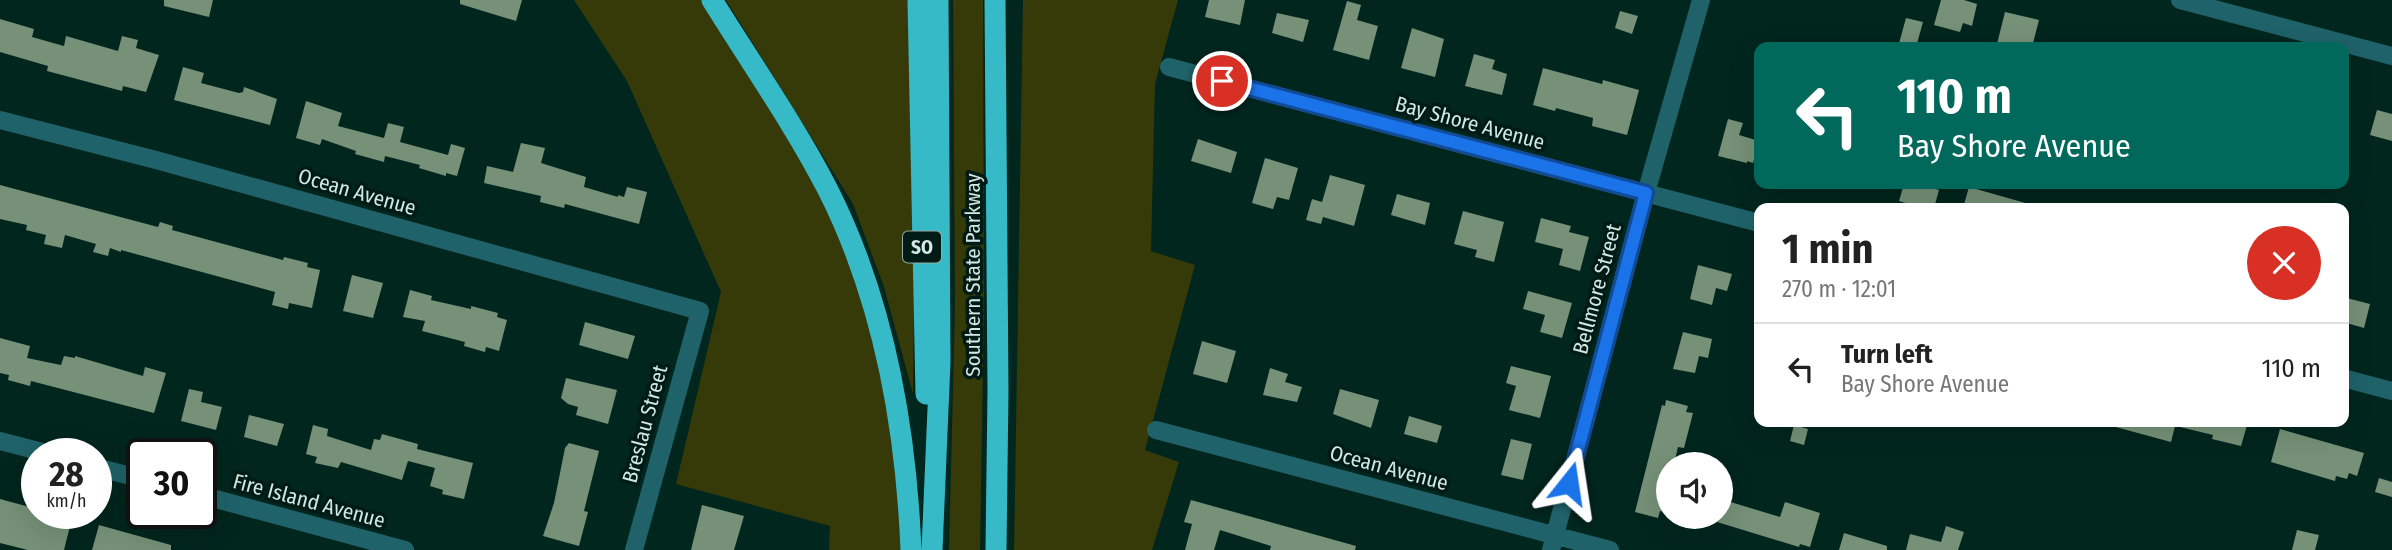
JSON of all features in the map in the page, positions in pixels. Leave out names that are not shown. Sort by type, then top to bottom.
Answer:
[{"type":"highway","points":[[712,0],[804,147],[829,193],[860,265],[883,340],[895,400],[908,493],[911,550]]},
{"type":"highway","name":"Southern State Parkway","points":[[918,0],[925,362],[933,494]]},
{"type":"highway","name":"Southern State Parkway","points":[[932,550],[940,362],[939,0]]},
{"type":"highway","name":"Southern State Parkway","points":[[995,0],[998,377],[996,550]]},
{"type":"street","name":"Bellmore Street","points":[[1553,543],[1646,193],[1701,0]]},
{"type":"street","points":[[2180,0],[2339,42]]},
{"type":"street","points":[[2349,45],[2392,56]]},
{"type":"street","name":"Bay Shore Avenue","points":[[1169,67],[1754,222]]},
{"type":"street","name":"Ocean Avenue","points":[[0,120],[156,160],[700,311]]},
{"type":"street","name":"Breslau Street","points":[[634,550],[700,311]]},
{"type":"street","points":[[2349,380],[2392,391]]},
{"type":"street","name":"Ocean Avenue","points":[[1156,430],[1553,543],[1610,550]]},
{"type":"street","points":[[0,441],[21,446]]},
{"type":"street","name":"Fire Island Avenue","points":[[217,499],[405,550]]},
{"type":"green space","points":[[574,0],[705,0],[843,230],[892,389],[902,550],[829,550],[830,526],[676,484],[721,292],[627,81]]},
{"type":"green space","points":[[726,0],[909,0],[915,218],[913,394],[884,287],[853,204]]},
{"type":"green space","points":[[953,0],[983,0],[984,306],[980,550],[949,550],[955,306]]},
{"type":"green space","points":[[1023,0],[1178,0],[1155,84],[1151,251],[1195,265],[1145,450],[1179,462],[1152,550],[1014,550]]},
{"type":"building","points":[[164,0],[213,0],[209,17],[164,6]]},
{"type":"building","points":[[460,0],[522,0],[516,21],[460,4]]},
{"type":"building","points":[[1209,0],[1245,0],[1240,25],[1205,17]]},
{"type":"building","points":[[1941,0],[1964,0],[1977,4],[1972,26],[1963,23],[1960,32],[1934,25]]},
{"type":"building","points":[[1347,1],[1361,5],[1357,20],[1378,26],[1369,60],[1333,50]]},
{"type":"building","points":[[1620,11],[1638,16],[1632,34],[1615,28]]},
{"type":"building","points":[[2005,12],[2039,20],[2033,42],[1998,42]]},
{"type":"building","points":[[1277,13],[1309,20],[1303,42],[1272,33]]},
{"type":"building","points":[[1906,18],[1923,22],[1917,42],[1899,42]]},
{"type":"building","points":[[0,19],[34,29],[32,37],[64,46],[66,36],[118,51],[122,36],[138,40],[136,48],[159,55],[146,92],[123,86],[122,91],[47,71],[48,66],[0,52]]},
{"type":"building","points":[[1412,28],[1444,39],[1435,77],[1401,68]]},
{"type":"building","points":[[1474,54],[1495,60],[1492,69],[1507,74],[1502,95],[1465,86]]},
{"type":"building","points":[[183,67],[204,73],[201,83],[239,93],[243,92],[244,87],[277,99],[270,125],[174,100]]},
{"type":"building","points":[[1543,68],[1602,84],[1603,80],[1639,90],[1627,135],[1592,126],[1593,118],[1533,105]]},
{"type":"building","points":[[306,101],[342,113],[338,126],[384,138],[388,123],[404,127],[400,142],[448,155],[451,144],[465,148],[457,176],[446,173],[446,176],[419,168],[420,165],[385,156],[384,162],[355,154],[356,151],[322,139],[320,145],[296,138]]},
{"type":"building","points":[[2377,110],[2392,114],[2392,141],[2370,135]]},
{"type":"building","points":[[1728,119],[1743,123],[1739,135],[1754,140],[1753,163],[1718,156]]},
{"type":"building","points":[[1198,139],[1237,152],[1231,173],[1191,161]]},
{"type":"building","points":[[521,143],[545,148],[541,163],[586,177],[584,187],[618,197],[624,197],[627,187],[647,192],[639,224],[565,204],[564,208],[540,202],[541,196],[484,183],[487,166],[513,172]]},
{"type":"building","points":[[1265,158],[1298,168],[1289,200],[1277,197],[1273,209],[1252,203]]},
{"type":"building","points":[[1330,175],[1365,185],[1354,226],[1323,217],[1321,224],[1306,220],[1312,199],[1322,202]]},
{"type":"building","points":[[0,185],[158,227],[160,222],[173,226],[172,230],[283,260],[284,257],[308,263],[307,267],[320,270],[312,308],[289,303],[288,309],[272,305],[275,292],[121,250],[110,248],[108,256],[93,252],[96,244],[65,235],[62,248],[44,244],[46,235],[26,230],[27,225],[0,219]]},
{"type":"building","points":[[1903,189],[1939,190],[1935,203],[1899,201]]},
{"type":"building","points":[[1968,189],[1976,189],[2025,203],[1964,203]]},
{"type":"building","points":[[1397,194],[1430,203],[1425,225],[1391,215]]},
{"type":"building","points":[[1463,211],[1504,222],[1494,262],[1475,257],[1477,250],[1454,244]]},
{"type":"building","points":[[1541,218],[1571,226],[1569,232],[1589,237],[1580,271],[1559,265],[1563,249],[1535,242]]},
{"type":"building","points":[[1698,265],[1732,274],[1727,291],[1716,288],[1712,305],[1690,299]]},
{"type":"building","points":[[352,275],[383,283],[373,318],[343,311]]},
{"type":"building","points":[[410,290],[432,296],[431,300],[498,313],[497,317],[507,320],[499,351],[486,347],[485,352],[464,346],[465,342],[422,331],[425,321],[403,317]]},
{"type":"building","points":[[1528,291],[1572,303],[1562,338],[1540,332],[1545,315],[1523,309]]},
{"type":"building","points":[[2349,299],[2370,304],[2364,328],[2349,324]]},
{"type":"building","points":[[585,322],[635,336],[628,359],[579,345]]},
{"type":"building","points":[[1683,332],[1712,339],[1708,358],[1699,356],[1695,373],[1673,369]]},
{"type":"building","points":[[0,338],[30,346],[27,358],[61,365],[64,356],[75,356],[143,376],[145,367],[166,373],[154,413],[31,381],[30,386],[8,380],[9,375],[0,373]]},
{"type":"building","points":[[1202,341],[1236,351],[1227,383],[1193,374]]},
{"type":"building","points":[[1511,366],[1551,376],[1540,418],[1509,410],[1516,386],[1506,383]]},
{"type":"building","points":[[1270,368],[1288,374],[1285,382],[1302,387],[1297,402],[1263,395]]},
{"type":"building","points":[[566,378],[617,390],[608,424],[576,415],[578,407],[561,398]]},
{"type":"building","points":[[189,389],[203,392],[201,402],[222,407],[216,430],[181,421]]},
{"type":"building","points":[[1340,389],[1379,400],[1371,428],[1333,414]]},
{"type":"building","points":[[1666,400],[1688,406],[1686,412],[1693,413],[1684,448],[1678,447],[1677,452],[1656,452],[1656,517],[1635,512],[1662,405],[1665,406]]},
{"type":"building","points":[[249,415],[284,424],[277,446],[244,437]]},
{"type":"building","points":[[1409,416],[1442,426],[1437,443],[1404,434]]},
{"type":"building","points":[[313,425],[328,429],[327,436],[371,450],[374,439],[380,440],[382,434],[418,444],[417,449],[473,463],[464,499],[442,494],[443,490],[430,486],[435,468],[408,461],[402,480],[341,462],[338,468],[315,463],[317,457],[306,454]]},
{"type":"building","points":[[1794,427],[1808,429],[1804,445],[1790,441]]},
{"type":"building","points":[[2116,427],[2175,427],[2171,442]]},
{"type":"building","points":[[2180,427],[2247,427],[2241,446],[2212,439],[2213,435]]},
{"type":"building","points":[[2280,429],[2364,453],[2357,476],[2349,473],[2347,479],[2336,476],[2335,481],[2271,462]]},
{"type":"building","points":[[1511,439],[1532,444],[1523,480],[1501,475]]},
{"type":"building","points":[[569,443],[599,451],[584,511],[588,512],[579,546],[543,536],[554,503],[565,448]]},
{"type":"building","points":[[2379,478],[2392,482],[2392,497],[2375,492]]},
{"type":"building","points":[[0,499],[21,505],[21,529],[69,529],[64,550],[28,550],[0,543]]},
{"type":"building","points":[[1191,500],[1356,546],[1355,550],[1270,550],[1271,546],[1220,530],[1214,550],[1185,550],[1192,524],[1184,522]]},
{"type":"building","points":[[1785,502],[1820,513],[1810,547],[1800,544],[1799,547],[1733,527],[1733,503],[1780,517]]},
{"type":"building","points":[[702,505],[744,516],[734,550],[691,550]]},
{"type":"building","points":[[1946,526],[1964,532],[1958,550],[1906,550],[1910,534],[1941,542]]},
{"type":"building","points":[[98,529],[112,529],[171,545],[171,550],[92,550]]},
{"type":"building","points":[[2297,530],[2319,535],[2315,550],[2292,550]]},
{"type":"building","points":[[1844,533],[1887,546],[1887,550],[1839,550]]},
{"type":"route","points":[[1222,81],[1646,193],[1569,483]]}]
